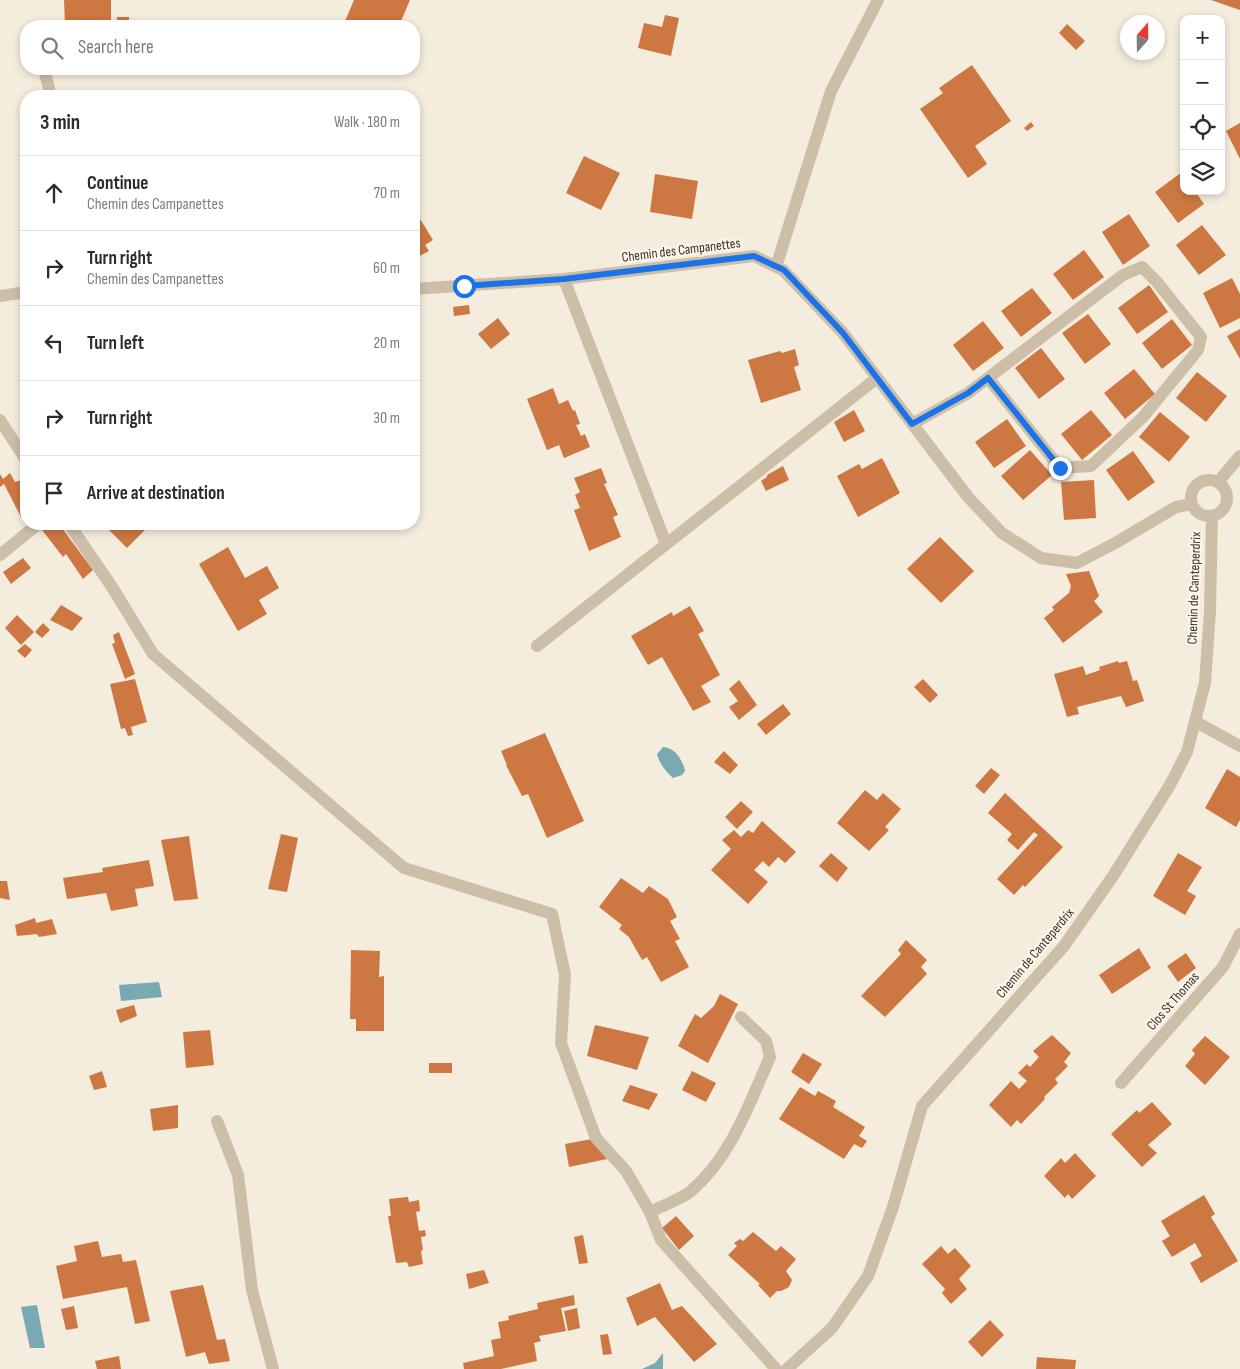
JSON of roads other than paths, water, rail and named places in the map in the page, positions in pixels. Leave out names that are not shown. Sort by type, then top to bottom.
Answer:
[{"type":"street","points":[[776,267],[831,91],[878,0]]},
{"type":"street","points":[[45,75],[49,90]]},
{"type":"street","name":"Chemin des Campanettes","points":[[420,289],[564,279],[754,256],[784,270],[843,333],[975,504],[1002,533],[1041,558],[1077,563],[1176,507],[1192,504]]},
{"type":"street","points":[[912,424],[968,393],[1123,275],[1142,266],[1201,337],[1198,350],[1143,418],[1091,466],[1060,468],[988,378]]},
{"type":"street","points":[[564,279],[666,544]]},
{"type":"street","points":[[0,296],[20,293]]},
{"type":"street","points":[[537,646],[877,378]]},
{"type":"street","points":[[0,420],[20,451]]},
{"type":"street","points":[[1192,504],[1192,493],[1197,484],[1208,480],[1218,482],[1240,456]]},
{"type":"street","name":"Chemin de Canteperdrix","points":[[1192,504],[1200,514],[1212,516],[1222,511],[1227,502],[1226,491],[1218,482]]},
{"type":"street","name":"Chemin de Canteperdrix","points":[[787,1369],[832,1328],[868,1276],[893,1207],[922,1106],[1064,946],[1113,876],[1170,785],[1188,752],[1205,684],[1210,611],[1212,516]]},
{"type":"street","points":[[0,555],[31,530]]},
{"type":"street","points":[[73,530],[112,587],[153,654],[404,868],[552,914],[565,975],[561,1043],[596,1138],[626,1171],[650,1212],[661,1240],[776,1369]]},
{"type":"street","points":[[1196,722],[1240,746]]},
{"type":"street","name":"Clos St Thomas","points":[[1121,1083],[1223,967],[1240,934]]},
{"type":"street","points":[[650,1212],[690,1192],[716,1164],[737,1131],[770,1057],[766,1041],[742,1017]]},
{"type":"street","points":[[217,1121],[238,1175],[252,1290],[272,1369]]},
{"type":"water","points":[[663,747],[671,749],[680,759],[685,771],[682,775],[673,778],[663,767],[657,754]]},
{"type":"water","points":[[159,982],[162,997],[121,1001],[119,985]]},
{"type":"water","points":[[37,1305],[45,1348],[30,1348],[21,1307]]},
{"type":"water","points":[[663,1353],[663,1369],[642,1369],[655,1363]]}]
